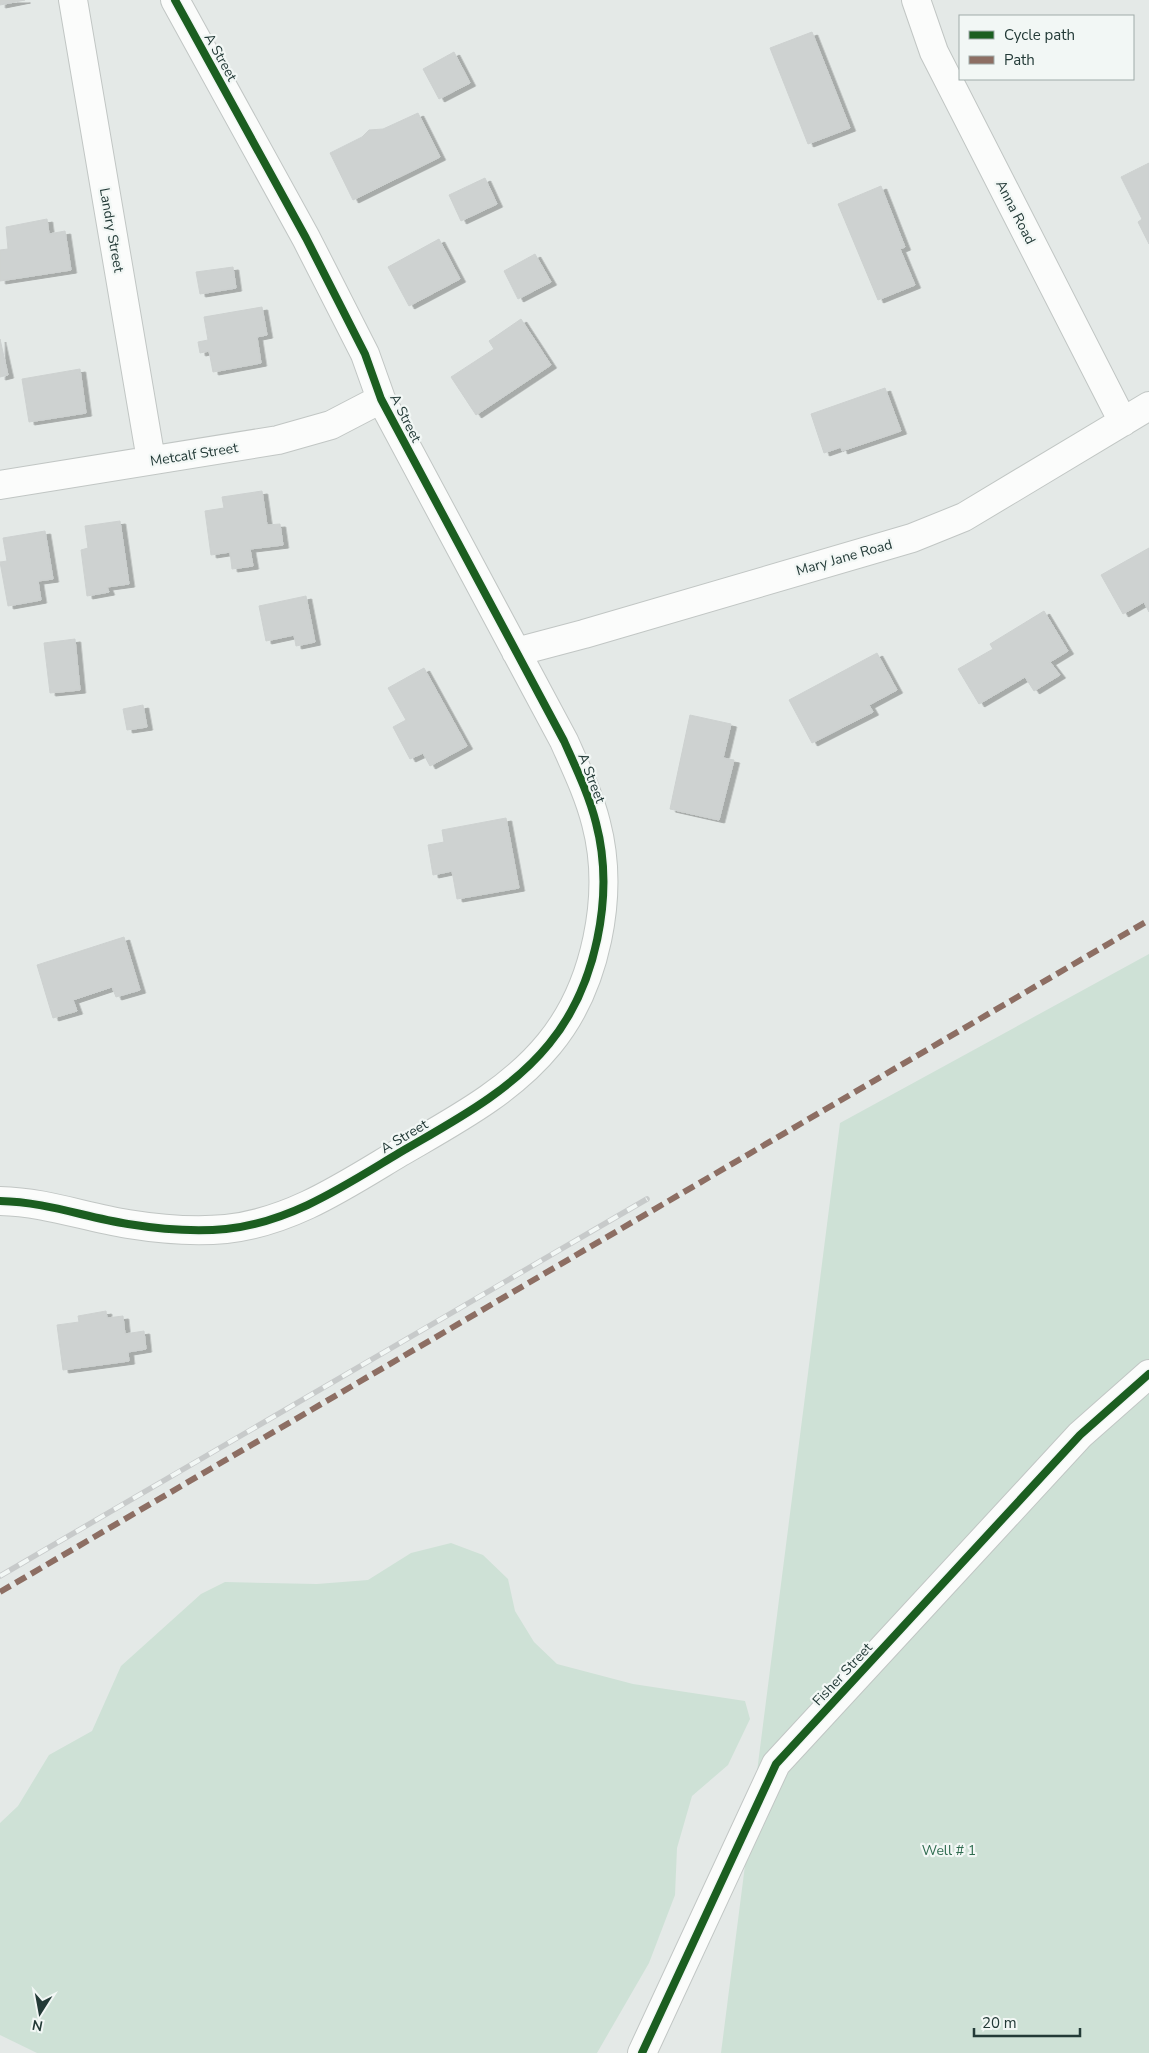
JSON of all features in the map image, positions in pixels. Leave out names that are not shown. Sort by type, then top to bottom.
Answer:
[{"type":"street","name":"Landry Street","points":[[73,0],[151,460]]},
{"type":"street","name":"A Street","points":[[0,1201],[30,1202],[127,1224],[176,1229],[225,1229],[274,1219],[321,1200],[472,1110],[511,1081],[549,1044],[576,1003],[593,959],[601,916],[603,866],[596,824],[582,779],[381,399],[365,354],[306,238],[175,0]]},
{"type":"street","name":"Anna Road","points":[[916,0],[934,52],[1122,422]]},
{"type":"street","name":"Metcalf Street","points":[[0,485],[278,440],[331,425],[381,399]]},
{"type":"street","name":"Mary Jane Road","points":[[516,652],[584,634],[912,538],[964,517],[1149,406]]},
{"type":"street","name":"Fisher Street","points":[[642,2053],[776,1764],[1080,1436],[1149,1374]]},
{"type":"green space","name":"Well # 1","points":[[1149,954],[1149,2053],[721,2053],[840,1123]]},
{"type":"green space","points":[[451,1543],[483,1555],[508,1579],[515,1611],[534,1642],[557,1664],[633,1684],[745,1701],[750,1719],[728,1765],[692,1796],[677,1848],[675,1895],[649,1963],[597,2053],[37,2053],[0,2035],[0,1823],[18,1806],[49,1755],[92,1731],[121,1666],[201,1594],[225,1582],[317,1584],[368,1580],[411,1553]]},
{"type":"building","points":[[0,0],[25,0],[0,5]]},
{"type":"building","points":[[812,32],[850,128],[808,144],[770,48]]},
{"type":"building","points":[[454,52],[470,83],[439,99],[423,69]]},
{"type":"building","points":[[418,113],[440,157],[353,200],[330,153],[362,137],[369,130],[383,129]]},
{"type":"building","points":[[1149,163],[1149,244],[1138,222],[1142,219],[1121,177]]},
{"type":"building","points":[[485,178],[497,204],[461,221],[449,195]]},
{"type":"building","points":[[881,186],[905,247],[900,249],[915,285],[878,300],[838,204]]},
{"type":"building","points":[[47,219],[49,234],[65,231],[71,270],[0,281],[0,250],[8,249],[6,227]]},
{"type":"building","points":[[439,239],[460,279],[409,306],[388,267]]},
{"type":"building","points":[[535,254],[551,282],[518,299],[504,271]]},
{"type":"building","points":[[233,267],[236,288],[200,294],[196,272]]},
{"type":"building","points":[[262,307],[267,335],[257,337],[261,363],[213,372],[209,351],[200,353],[198,342],[208,340],[204,317]]},
{"type":"building","points":[[521,319],[551,365],[476,415],[451,377],[494,349],[489,341]]},
{"type":"building","points":[[0,339],[8,375],[0,377]]},
{"type":"building","points":[[80,369],[86,413],[29,422],[22,379]]},
{"type":"building","points":[[885,388],[901,431],[842,451],[841,447],[824,453],[811,414]]},
{"type":"building","points":[[262,491],[267,525],[280,524],[283,545],[250,549],[253,566],[232,569],[230,552],[211,555],[205,511],[224,508],[222,497]]},
{"type":"building","points":[[120,521],[129,584],[107,587],[109,592],[87,596],[81,550],[88,548],[85,526]]},
{"type":"building","points":[[45,531],[53,579],[38,581],[41,600],[8,606],[0,562],[7,561],[3,538]]},
{"type":"building","points":[[1149,548],[1149,612],[1144,602],[1123,614],[1101,575]]},
{"type":"building","points":[[306,596],[315,642],[296,646],[294,635],[266,641],[259,606]]},
{"type":"building","points":[[1044,611],[1068,651],[1050,662],[1060,675],[1034,691],[1025,677],[979,704],[958,669],[993,649],[990,644]]},
{"type":"building","points":[[75,639],[80,690],[50,693],[44,643]]},
{"type":"building","points":[[877,653],[897,690],[869,705],[873,712],[812,743],[789,700]]},
{"type":"building","points":[[424,668],[467,746],[430,766],[423,753],[410,759],[393,727],[406,720],[388,688]]},
{"type":"building","points":[[143,705],[147,727],[127,730],[123,709]]},
{"type":"building","points":[[690,715],[731,724],[723,758],[734,760],[719,820],[670,809]]},
{"type":"building","points":[[506,818],[519,888],[457,899],[452,871],[433,875],[428,845],[444,842],[442,830]]},
{"type":"building","points":[[124,937],[140,990],[116,997],[112,987],[73,1000],[77,1011],[53,1018],[37,965]]},
{"type":"building","points":[[106,1311],[107,1318],[123,1316],[125,1334],[144,1331],[146,1349],[128,1352],[129,1361],[63,1370],[57,1325],[79,1322],[78,1316]]},
{"type":"railway","points":[[0,1576],[647,1199]]},
{"type":"marked path","points":[[0,1592],[1149,920]]},
{"type":"cycle path","points":[[0,1201],[33,1204],[112,1221],[177,1230],[226,1229],[250,1225],[273,1219],[316,1201],[459,1118],[517,1077],[534,1061],[565,1021],[579,996],[590,968],[602,910],[603,880],[601,851],[596,823],[578,771],[564,741],[381,399],[365,354],[306,238],[175,0]]},
{"type":"cycle path","points":[[642,2053],[776,1764],[1080,1435],[1149,1374]]}]
